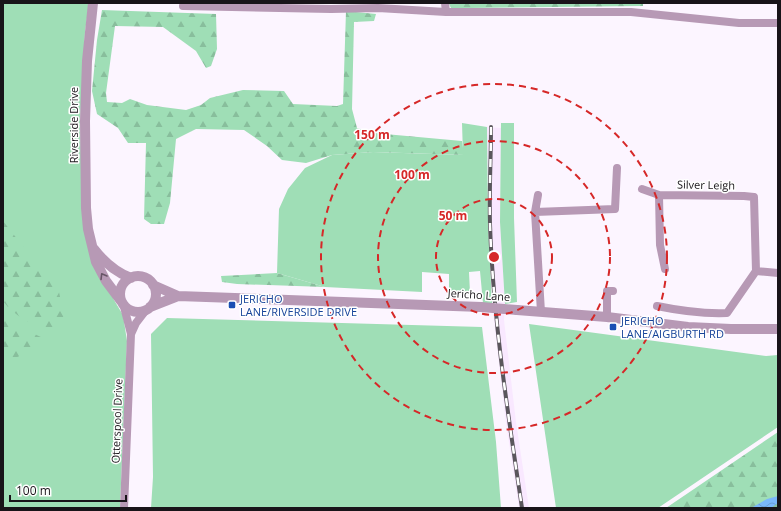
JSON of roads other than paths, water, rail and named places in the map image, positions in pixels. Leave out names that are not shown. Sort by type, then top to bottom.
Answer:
[{"type":"street","name":"Riverside Drive","points":[[93,3],[87,61],[85,120],[86,208],[88,229],[96,262],[110,287],[122,302]]},
{"type":"street","points":[[183,6],[323,9],[408,6],[631,12],[739,23],[778,23]]},
{"type":"street","points":[[535,212],[615,209],[616,168]]},
{"type":"street","points":[[642,189],[659,195],[660,245],[665,269]]},
{"type":"street","points":[[538,195],[535,212],[541,312]]},
{"type":"street","name":"Silver Leigh","points":[[659,195],[754,197],[756,271]]},
{"type":"street","name":"Riverside Drive","points":[[93,247],[101,258],[109,265],[119,273],[131,278]]},
{"type":"street","points":[[657,306],[705,314],[727,313],[756,271],[778,273]]},
{"type":"street","points":[[131,278],[146,278],[153,285],[155,296],[148,308],[141,311],[131,310],[122,302],[120,295],[123,285],[131,278]]},
{"type":"street","name":"Jericho Lane","points":[[153,285],[178,296],[482,307],[607,317],[688,328],[778,329]]},
{"type":"street","points":[[607,291],[607,317]]},
{"type":"street","name":"Jericho Lane","points":[[148,308],[178,296]]},
{"type":"street","name":"Otterspool Drive","points":[[122,302],[131,334],[124,508]]},
{"type":"street","name":"Otterspool Drive","points":[[131,334],[138,319],[148,308]]},
{"type":"water","points":[[778,496],[778,503],[771,508],[751,508],[767,499]]},
{"type":"railway","points":[[491,127],[490,212],[494,295],[502,366],[522,508]]},
{"type":"place","name":"JERICHO LANE/RIVERSIDE DRIVE","points":[[232,305]]},
{"type":"place","name":"JERICHO LANE/AIGBURTH RD","points":[[613,327]]}]
